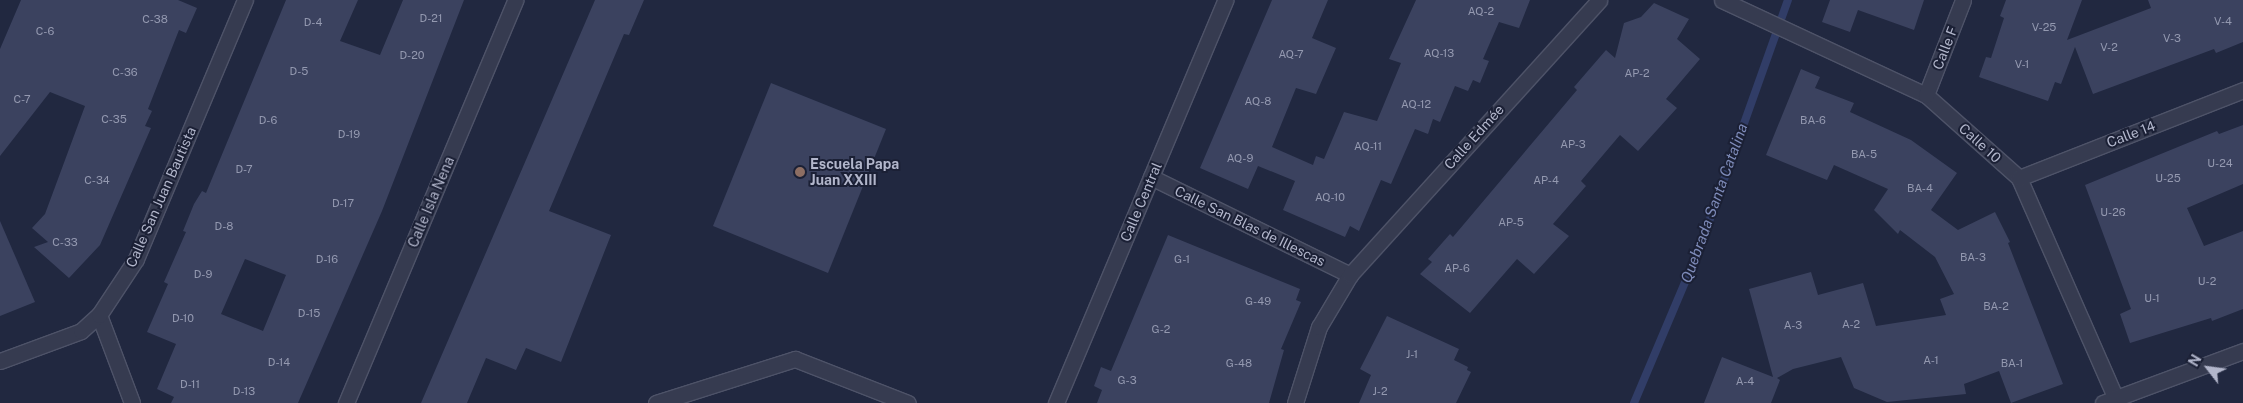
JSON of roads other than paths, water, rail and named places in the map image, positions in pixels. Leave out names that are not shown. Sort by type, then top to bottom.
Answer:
[{"type":"street","name":"Calle San Juan Bautista","points":[[0,361],[81,331],[99,314],[136,259],[245,0]]},
{"type":"street","name":"Calle Isla Nena","points":[[346,403],[515,0]]},
{"type":"street","name":"Calle Central","points":[[1056,403],[1225,0]]},
{"type":"street","name":"Calle Edmée","points":[[1295,403],[1319,327],[1350,275],[1599,0]]},
{"type":"street","name":"Calle 10","points":[[1722,0],[1926,95],[2019,178],[2112,401]]},
{"type":"street","name":"Calle F","points":[[1926,95],[1963,0]]},
{"type":"street","name":"Calle 14","points":[[2019,178],[2243,90]]},
{"type":"street","name":"Calle San Blas de Illescas","points":[[1151,177],[1350,275]]},
{"type":"street","points":[[99,314],[132,403]]},
{"type":"street","points":[[2112,401],[2243,350]]},
{"type":"street","points":[[656,403],[795,359],[908,403]]},
{"type":"waterway","name":"Quebrada Santa Catalina","points":[[1634,403],[1700,247],[1788,0]]},
{"type":"place","name":"Escuela Papa Juan XXIII","points":[[800,172]]}]
